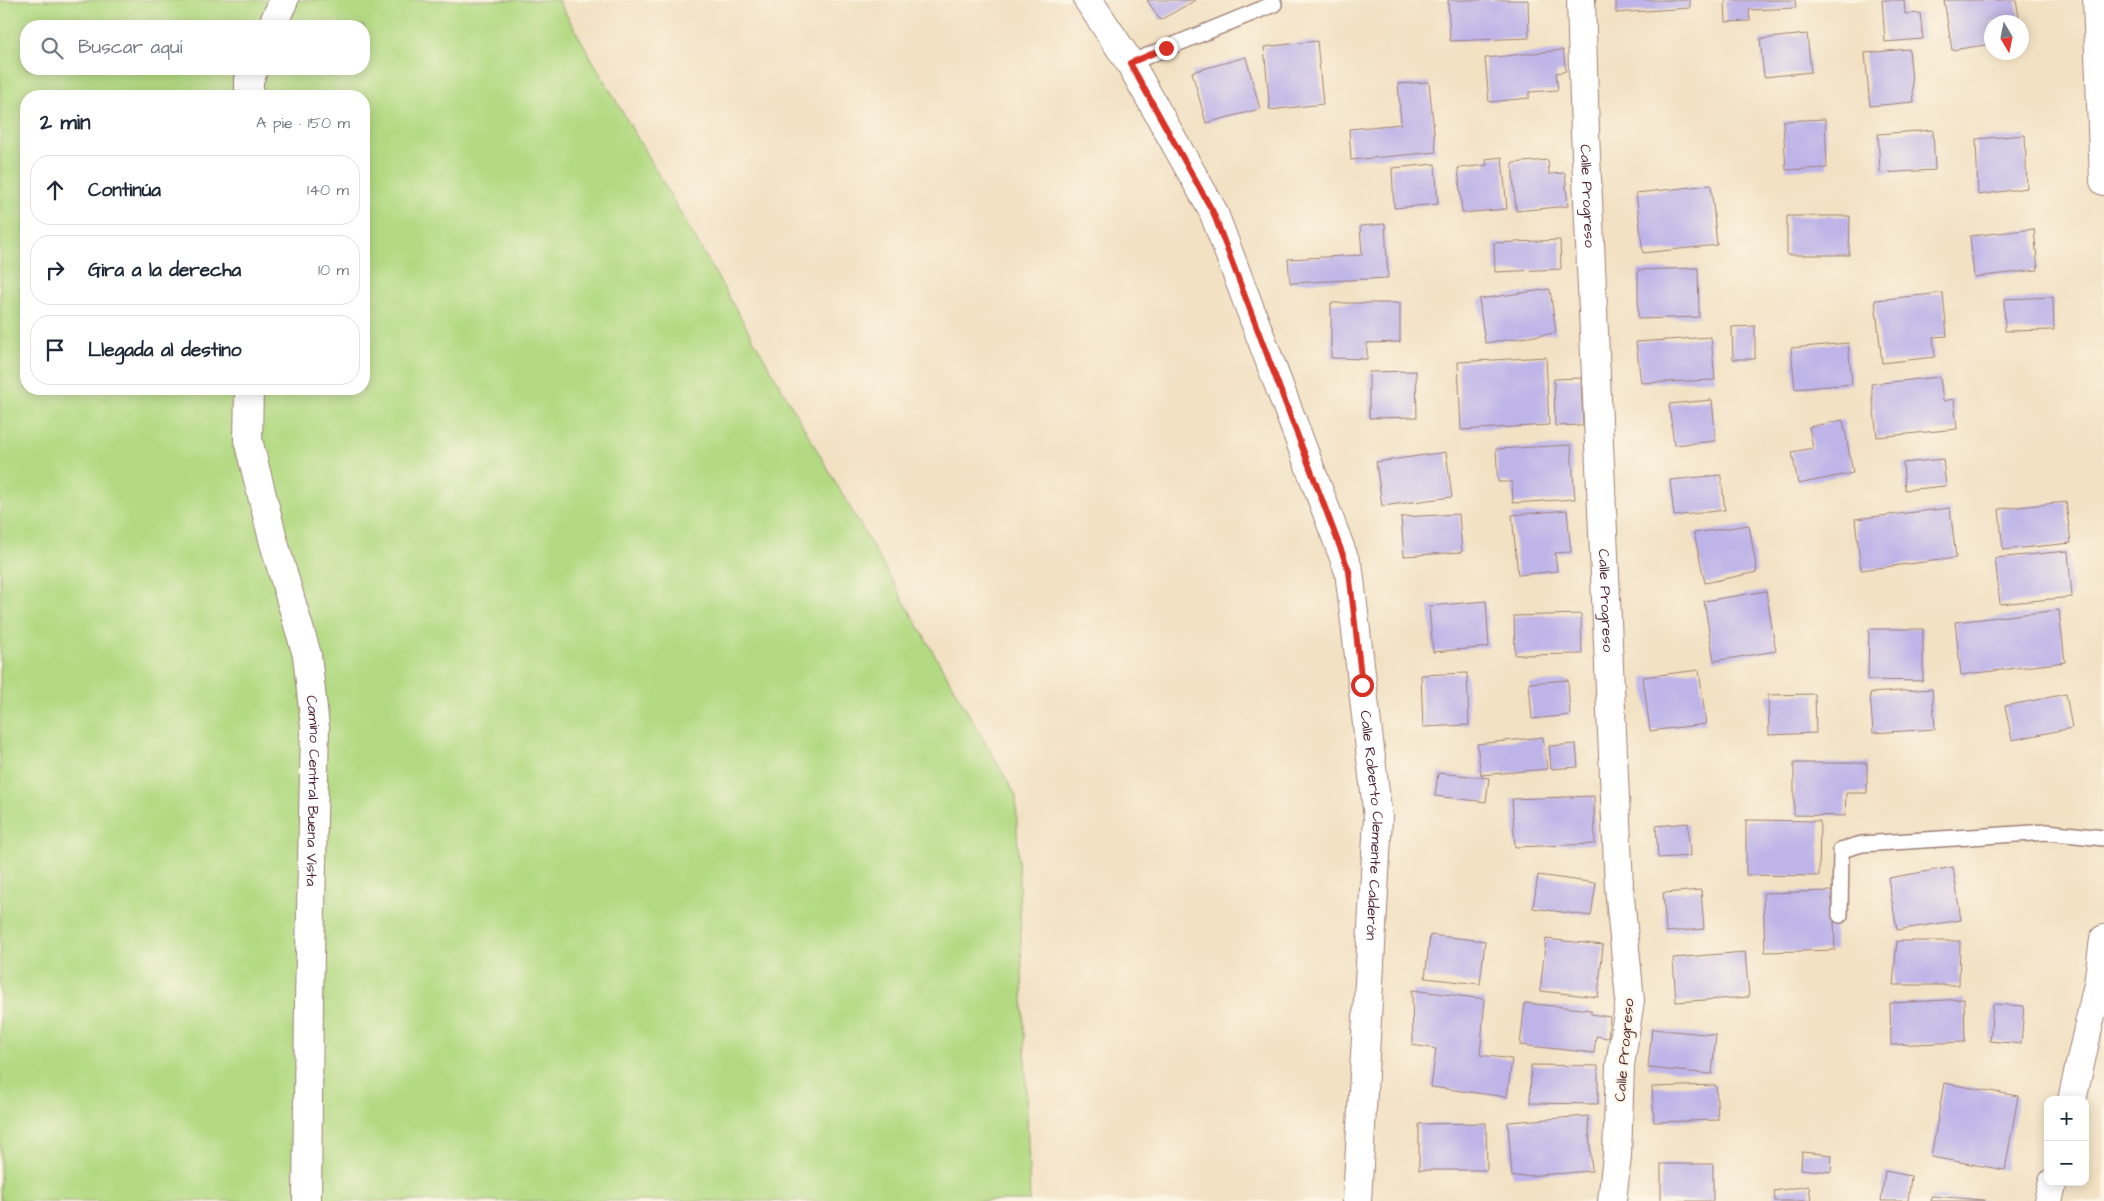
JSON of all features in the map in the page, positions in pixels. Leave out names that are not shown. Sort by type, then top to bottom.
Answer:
[{"type":"street","points":[[275,20],[284,0]]},
{"type":"street","name":"Calle Roberto Clemente Calderón","points":[[1088,0],[1130,63],[1213,212],[1349,571],[1378,818],[1357,1201]]},
{"type":"street","name":"Calle Progreso","points":[[1581,0],[1585,133],[1619,877],[1630,1000],[1620,1065],[1617,1156],[1612,1201]]},
{"type":"street","points":[[2097,0],[2104,181]]},
{"type":"street","points":[[249,90],[251,75]]},
{"type":"street","name":"Camino Central Buena Vista","points":[[249,395],[248,440],[274,543],[307,654],[314,727],[307,1201]]},
{"type":"street","points":[[2073,1096],[2101,985],[2104,939]]},
{"type":"street","points":[[2048,1201],[2052,1186]]},
{"type":"lane","points":[[1130,63],[1274,4]]},
{"type":"lane","points":[[1840,916],[1841,850],[1862,844],[2047,832],[2104,838]]},
{"type":"green space","points":[[0,0],[558,0],[1016,796],[1030,1201],[0,1201]]},
{"type":"building","points":[[1147,0],[1196,0],[1160,20]]},
{"type":"building","points":[[1448,0],[1528,0],[1529,38],[1450,41]]},
{"type":"building","points":[[1616,0],[1690,0],[1690,8],[1616,13]]},
{"type":"building","points":[[1725,0],[1795,0],[1796,8],[1749,10],[1750,21],[1726,22]]},
{"type":"building","points":[[1882,0],[1904,0],[1905,14],[1920,13],[1923,39],[1885,42]]},
{"type":"building","points":[[1944,0],[2016,0],[2019,15],[1984,15],[1984,45],[1952,50]]},
{"type":"building","points":[[1807,34],[1811,72],[1764,77],[1760,39]]},
{"type":"building","points":[[1317,41],[1323,104],[1270,110],[1264,47]]},
{"type":"building","points":[[1909,49],[1914,102],[1870,106],[1865,53]]},
{"type":"building","points":[[1563,50],[1566,71],[1556,73],[1558,90],[1529,92],[1529,98],[1489,102],[1485,58]]},
{"type":"building","points":[[1246,57],[1260,109],[1206,123],[1192,72]]},
{"type":"building","points":[[1429,82],[1436,152],[1351,160],[1349,129],[1401,124],[1398,84]]},
{"type":"building","points":[[1825,119],[1827,168],[1786,170],[1783,121]]},
{"type":"building","points":[[1933,130],[1935,170],[1880,173],[1878,134]]},
{"type":"building","points":[[2025,135],[2027,188],[1978,195],[1976,139]]},
{"type":"building","points":[[1502,157],[1507,209],[1462,213],[1458,168],[1487,165],[1486,159]]},
{"type":"building","points":[[1548,160],[1549,174],[1565,173],[1568,206],[1516,211],[1512,163]]},
{"type":"building","points":[[1435,164],[1438,204],[1394,208],[1392,168]]},
{"type":"building","points":[[1711,185],[1717,245],[1643,253],[1636,193]]},
{"type":"building","points":[[1787,216],[1850,216],[1849,255],[1787,255]]},
{"type":"building","points":[[1385,224],[1388,278],[1290,283],[1288,259],[1362,255],[1360,226]]},
{"type":"building","points":[[2034,229],[2038,270],[1974,277],[1970,236]]},
{"type":"building","points":[[1560,240],[1561,269],[1495,272],[1494,243]]},
{"type":"building","points":[[1698,268],[1699,317],[1638,319],[1638,270]]},
{"type":"building","points":[[1550,289],[1556,333],[1485,343],[1479,299]]},
{"type":"building","points":[[1943,293],[1947,336],[1933,337],[1935,357],[1882,363],[1875,300]]},
{"type":"building","points":[[2053,297],[2054,330],[2005,331],[2004,299]]},
{"type":"building","points":[[1331,303],[1400,303],[1400,342],[1367,343],[1367,359],[1331,358]]},
{"type":"building","points":[[1755,326],[1755,359],[1733,359],[1732,327]]},
{"type":"building","points":[[1711,337],[1715,380],[1641,383],[1636,342]]},
{"type":"building","points":[[1848,343],[1852,384],[1795,389],[1791,348]]},
{"type":"building","points":[[1546,357],[1549,425],[1461,430],[1458,362]]},
{"type":"building","points":[[1416,371],[1417,417],[1369,418],[1369,372]]},
{"type":"building","points":[[1940,377],[1943,401],[1954,399],[1957,429],[1877,437],[1871,384]]},
{"type":"building","points":[[1581,378],[1583,425],[1555,426],[1554,379]]},
{"type":"building","points":[[1712,400],[1716,441],[1674,445],[1669,404]]},
{"type":"building","points":[[1843,420],[1853,473],[1798,484],[1792,452],[1813,448],[1809,427]]},
{"type":"building","points":[[1571,445],[1575,499],[1513,503],[1512,482],[1498,482],[1496,449]]},
{"type":"building","points":[[1446,452],[1452,497],[1382,506],[1376,462]]},
{"type":"building","points":[[1943,459],[1946,486],[1905,490],[1903,463]]},
{"type":"building","points":[[1721,475],[1725,510],[1674,516],[1670,480]]},
{"type":"building","points":[[2066,502],[2071,543],[2003,550],[1999,509]]},
{"type":"building","points":[[1950,508],[1956,558],[1861,570],[1855,519]]},
{"type":"building","points":[[1567,510],[1571,552],[1555,553],[1557,571],[1518,575],[1512,515]]},
{"type":"building","points":[[1459,514],[1462,552],[1404,556],[1401,517]]},
{"type":"building","points":[[1749,525],[1757,572],[1705,583],[1694,533]]},
{"type":"building","points":[[2068,551],[2072,597],[2000,604],[1995,558]]},
{"type":"building","points":[[1766,591],[1776,651],[1714,661],[1704,601]]},
{"type":"building","points":[[1486,601],[1489,647],[1433,652],[1429,606]]},
{"type":"building","points":[[2059,610],[2065,662],[1961,675],[1955,622]]},
{"type":"building","points":[[1581,614],[1582,654],[1515,655],[1514,616]]},
{"type":"building","points":[[1869,629],[1923,629],[1923,681],[1868,680]]},
{"type":"building","points":[[1699,670],[1706,724],[1650,731],[1643,677]]},
{"type":"building","points":[[1467,673],[1469,725],[1423,727],[1421,675]]},
{"type":"building","points":[[1568,680],[1570,715],[1532,719],[1529,683]]},
{"type":"building","points":[[1932,689],[1935,729],[1873,733],[1870,693]]},
{"type":"building","points":[[1815,694],[1816,733],[1769,735],[1768,695]]},
{"type":"building","points":[[2066,694],[2072,728],[2012,740],[2005,706]]},
{"type":"building","points":[[1543,737],[1547,769],[1481,775],[1477,744]]},
{"type":"building","points":[[1576,744],[1578,767],[1551,769],[1549,746]]},
{"type":"building","points":[[1794,763],[1867,763],[1867,793],[1846,793],[1845,816],[1794,815]]},
{"type":"building","points":[[1438,773],[1489,778],[1486,802],[1435,796]]},
{"type":"building","points":[[1594,796],[1595,844],[1515,847],[1512,799]]},
{"type":"building","points":[[1746,820],[1820,821],[1819,876],[1746,875]]},
{"type":"building","points":[[1688,823],[1690,856],[1658,858],[1656,826]]},
{"type":"building","points":[[1953,867],[1961,920],[1897,930],[1888,878]]},
{"type":"building","points":[[1538,875],[1596,883],[1591,916],[1533,908]]},
{"type":"building","points":[[1701,890],[1704,929],[1666,932],[1663,893]]},
{"type":"building","points":[[1833,891],[1835,950],[1765,952],[1763,893]]},
{"type":"building","points":[[1430,935],[1485,941],[1480,984],[1425,978]]},
{"type":"building","points":[[1546,939],[1603,945],[1598,997],[1540,991]]},
{"type":"building","points":[[1897,941],[1960,941],[1959,985],[1893,985]]},
{"type":"building","points":[[1745,952],[1749,997],[1676,1002],[1673,958]]},
{"type":"building","points":[[1412,990],[1485,999],[1480,1055],[1512,1059],[1507,1097],[1431,1087],[1436,1049],[1413,1045]]},
{"type":"building","points":[[1964,999],[1965,1042],[1891,1045],[1890,1003]]},
{"type":"building","points":[[1525,1003],[1591,1010],[1591,1014],[1610,1017],[1608,1038],[1596,1036],[1594,1053],[1520,1045]]},
{"type":"building","points":[[1993,1004],[2024,1006],[2021,1044],[1990,1041]]},
{"type":"building","points":[[1652,1029],[1716,1035],[1712,1074],[1648,1068]]},
{"type":"building","points":[[1531,1065],[1598,1066],[1598,1104],[1530,1103]]},
{"type":"building","points":[[1944,1083],[2018,1096],[2005,1170],[1931,1157]]},
{"type":"building","points":[[1716,1085],[1718,1120],[1654,1122],[1652,1087]]},
{"type":"building","points":[[1588,1116],[1592,1171],[1512,1177],[1508,1122]]},
{"type":"building","points":[[1486,1123],[1487,1170],[1419,1170],[1419,1124]]},
{"type":"building","points":[[1802,1152],[1832,1155],[1831,1172],[1801,1169]]},
{"type":"building","points":[[1661,1164],[1713,1164],[1713,1201],[1661,1201]]},
{"type":"building","points":[[1885,1171],[1911,1176],[1908,1201],[1881,1201]]},
{"type":"building","points":[[1809,1186],[1811,1201],[1775,1201],[1774,1191]]},
{"type":"building","points":[[1931,1196],[1984,1200],[1984,1201],[1931,1201]]},
{"type":"route","points":[[1166,48],[1130,63],[1213,212],[1349,571],[1362,685]]}]
